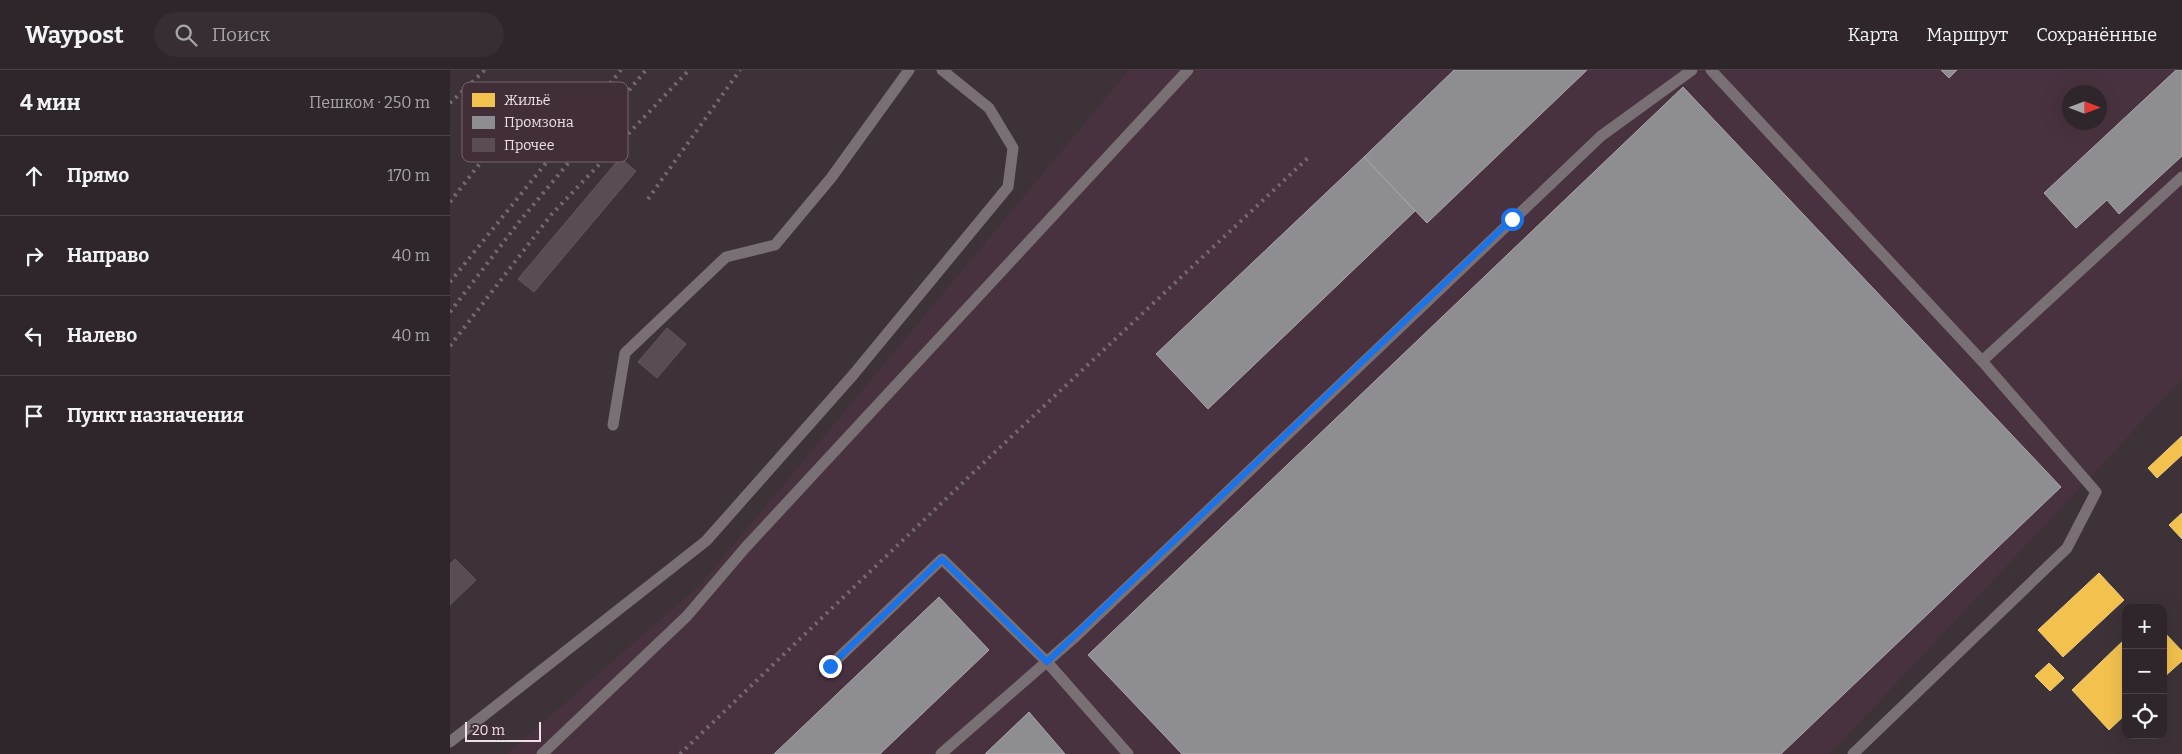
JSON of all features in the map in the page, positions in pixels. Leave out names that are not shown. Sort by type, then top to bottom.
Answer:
[{"type":"lane","points":[[613,425],[625,353],[726,257],[775,245],[830,178],[908,70]]},
{"type":"lane","points":[[450,742],[706,541],[853,375],[1008,187],[1014,148],[988,108],[942,70]]},
{"type":"lane","points":[[542,754],[687,616],[745,548],[1188,70]]},
{"type":"lane","points":[[940,754],[1047,662],[1601,136],[1692,70]]},
{"type":"lane","points":[[1711,70],[1982,362],[2096,492],[2067,548],[1853,754]]},
{"type":"lane","points":[[1982,362],[2182,177]]},
{"type":"lane","points":[[830,666],[942,559],[1047,662],[1128,754]]},
{"type":"shaded area","points":[[1129,70],[2182,70],[2182,379],[1830,754],[507,754],[701,584]]},
{"type":"building: Жильё","points":[[2182,436],[2182,455],[2157,478],[2148,468]]},
{"type":"building: Жильё","points":[[2182,513],[2182,539],[2169,525]]},
{"type":"building: Жильё","points":[[2099,573],[2124,600],[2063,657],[2038,630]]},
{"type":"building: Жильё","points":[[2167,635],[2182,651],[2182,661],[2167,674]]},
{"type":"building: Жильё","points":[[2122,642],[2122,718],[2109,730],[2072,690]]},
{"type":"building: Жильё","points":[[2049,663],[2064,678],[2050,691],[2035,676]]},
{"type":"building: Промзона","points":[[1454,70],[1587,70],[1427,223],[1364,157]]},
{"type":"building: Промзона","points":[[1941,70],[1957,70],[1949,78]]},
{"type":"building: Промзона","points":[[2176,70],[2182,70],[2182,156],[2119,214],[2107,200],[2076,228],[2044,193]]},
{"type":"building: Промзона","points":[[1683,87],[2061,487],[1781,754],[1182,754],[1088,655]]},
{"type":"building: Промзона","points":[[1364,157],[1415,211],[1208,409],[1156,354]]},
{"type":"building: Промзона","points":[[939,597],[989,650],[880,754],[774,754]]},
{"type":"building: Промзона","points":[[1029,712],[1065,754],[985,754]]},
{"type":"building: Прочее","points":[[617,162],[625,162],[636,171],[534,292],[518,279]]},
{"type":"building: Прочее","points":[[667,328],[686,344],[657,378],[638,362]]},
{"type":"building: Прочее","points":[[455,559],[476,580],[450,605],[450,564]]},
{"type":"railway","points":[[472,82],[485,70]]},
{"type":"railway","points":[[611,82],[621,70]]},
{"type":"railway","points":[[628,92],[646,70]]},
{"type":"railway","points":[[628,134],[689,70]]},
{"type":"railway","points":[[648,199],[740,70]]},
{"type":"railway","points":[[450,103],[462,92]]},
{"type":"railway","points":[[680,754],[976,470],[1310,156]]},
{"type":"railway","points":[[450,202],[481,162]]},
{"type":"railway","points":[[450,282],[547,162]]},
{"type":"railway","points":[[450,312],[519,222],[569,162]]},
{"type":"railway","points":[[450,346],[551,215],[601,162]]},
{"type":"route","points":[[830,666],[942,559],[1047,662],[1512,219]]}]
